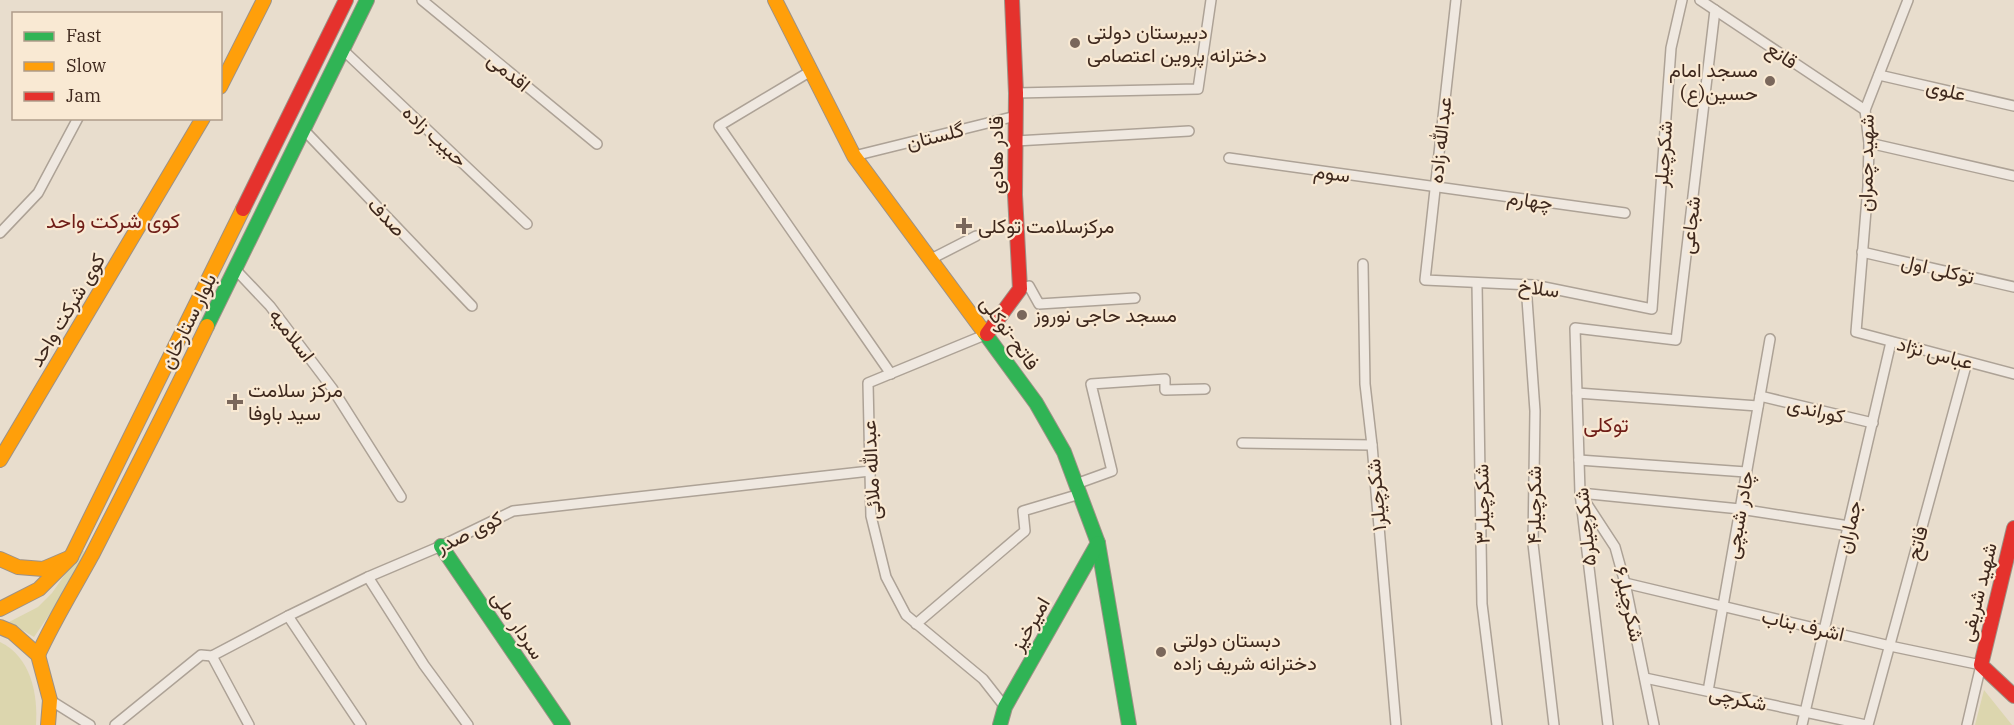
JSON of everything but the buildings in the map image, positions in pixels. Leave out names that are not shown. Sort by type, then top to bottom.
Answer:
[{"type":"main road","points":[[222,83],[264,0]]},
{"type":"main road","name":"بلوار ستارخان","points":[[0,609],[29,597],[52,579],[70,558],[346,0]]},
{"type":"main road","name":"بلوار ستارخان","points":[[38,655],[51,626],[75,587],[151,441],[367,0]]},
{"type":"main road","name":"فاتح-توکلی","points":[[775,0],[854,156],[1036,403],[1064,452],[1098,543],[1129,725]]},
{"type":"main road","name":"قادر هادی","points":[[1012,0],[1016,93],[1015,195],[1020,290]]},
{"type":"main road","name":"کوی شرکت واحد","points":[[0,460],[202,120]]},
{"type":"main road","points":[[987,334],[1020,290]]},
{"type":"main road","name":"شهید شریفى","points":[[1981,665],[2014,528]]},
{"type":"main road","name":"امیرخیز","points":[[1000,725],[1005,706],[1098,543]]},
{"type":"main road","name":"سردار ملی","points":[[441,546],[563,725]]},
{"type":"main road","points":[[0,559],[18,567],[44,569],[70,558]]},
{"type":"main road","points":[[0,627],[12,632],[38,655],[50,700],[48,725]]},
{"type":"main road","points":[[1981,665],[2014,696]]},
{"type":"street","name":"اقدمی","points":[[422,0],[597,144]]},
{"type":"street","points":[[1016,93],[1198,88],[1211,0]]},
{"type":"street","name":"عبدالله زاده","points":[[1425,280],[1456,0]]},
{"type":"street","name":"شکرچیلر","points":[[1652,309],[1671,48],[1682,0]]},
{"type":"street","name":"قانع","points":[[1700,0],[1865,110]]},
{"type":"street","name":"شهید چمران","points":[[1856,332],[1868,186],[1869,143],[1865,110],[1908,0]]},
{"type":"street","name":"شجاعی","points":[[1575,328],[1676,340],[1715,10]]},
{"type":"street","name":"حبیب زاده","points":[[342,49],[527,224]]},
{"type":"street","points":[[812,71],[719,126],[891,374]]},
{"type":"street","name":"علوی","points":[[1879,75],[2014,106]]},
{"type":"street","name":"گلستان","points":[[854,156],[1016,116]]},
{"type":"street","points":[[0,233],[38,194],[77,120]]},
{"type":"street","name":"صدف","points":[[303,129],[472,306]]},
{"type":"street","points":[[1015,141],[1189,131]]},
{"type":"street","points":[[1869,143],[2014,176]]},
{"type":"street","name":"سوم","points":[[1229,158],[1435,187]]},
{"type":"street","name":"چهارم","points":[[1435,187],[1625,213]]},
{"type":"street","points":[[931,258],[976,236]]},
{"type":"street","name":"توکلی اول","points":[[1862,252],[2014,287]]},
{"type":"street","name":"شکرچیلر۱","points":[[1363,264],[1365,384],[1396,725]]},
{"type":"street","name":"اسلامیه","points":[[235,269],[270,306],[332,388],[401,497]]},
{"type":"street","name":"سلاخ","points":[[1425,280],[1526,285],[1652,309]]},
{"type":"street","name":"شکرچیلر۳","points":[[1478,283],[1482,604],[1497,725]]},
{"type":"street","name":"شکرچیلر۴","points":[[1526,285],[1535,411],[1533,544],[1554,725]]},
{"type":"street","points":[[1020,290],[1029,286],[1039,304],[1135,298]]},
{"type":"street","name":"شکرچیلر۵","points":[[1575,328],[1580,493],[1608,725]]},
{"type":"street","name":"عباس نژاد","points":[[1856,332],[2014,374]]},
{"type":"street","name":"عبدالله ملائی","points":[[987,334],[868,383],[871,516],[886,577],[906,615],[983,679],[1005,706]]},
{"type":"street","name":"چادر شبچی","points":[[1708,691],[1770,339]]},
{"type":"street","name":"جماران","points":[[1802,725],[1891,342]]},
{"type":"street","name":"فاتح","points":[[1867,725],[1967,362]]},
{"type":"street","points":[[916,624],[1025,531],[1023,511],[1078,489],[1112,471],[1091,384],[1165,379],[1165,390],[1205,390]]},
{"type":"street","points":[[1577,393],[1758,406]]},
{"type":"street","name":"کوراندی","points":[[1760,396],[1873,423]]},
{"type":"street","points":[[1242,443],[1372,445]]},
{"type":"street","points":[[1579,460],[1746,472]]},
{"type":"street","name":"کوی صدر","points":[[115,725],[201,655],[212,656],[368,577],[441,546],[513,511],[870,471]]},
{"type":"street","points":[[1580,493],[1740,509],[1849,526]]},
{"type":"street","name":"شکرچیلر۶","points":[[1580,493],[1615,548],[1625,583],[1654,725]]},
{"type":"street","points":[[368,577],[424,666],[468,725]]},
{"type":"street","name":"اشرف بناب","points":[[1625,583],[1890,646],[1981,665]]},
{"type":"street","points":[[288,616],[361,725]]},
{"type":"street","points":[[212,656],[249,725]]},
{"type":"street","points":[[1966,725],[1981,665]]},
{"type":"street","name":"شکرچی","points":[[1645,678],[1867,725]]},
{"type":"street","points":[[50,700],[90,725]]},
{"type":"shaded area","points":[[82,550],[86,552],[58,602],[34,637],[9,622],[38,607],[52,593]]},
{"type":"shaded area","points":[[0,642],[11,649],[26,667],[34,689],[36,725],[0,725]]},
{"type":"shaded area","points":[[1984,690],[2012,725],[1975,725]]},
{"type":"traffic: fast","points":[[207,326],[367,0]]},
{"type":"traffic: fast","points":[[984,332],[1036,403],[1064,452],[1098,543],[1129,725]]},
{"type":"traffic: fast","points":[[1000,725],[1005,707],[1098,543]]},
{"type":"traffic: fast","points":[[441,546],[563,725]]},
{"type":"traffic: slow","points":[[222,83],[264,0]]},
{"type":"traffic: slow","points":[[775,0],[854,156],[984,332]]},
{"type":"traffic: slow","points":[[0,460],[202,120]]},
{"type":"traffic: slow","points":[[0,609],[39,589],[71,557],[243,209]]},
{"type":"traffic: slow","points":[[38,655],[92,555],[207,326]]},
{"type":"traffic: slow","points":[[0,559],[18,567],[43,569],[71,557]]},
{"type":"traffic: slow","points":[[0,627],[12,632],[38,655],[50,700],[48,725]]},
{"type":"traffic: jam","points":[[243,209],[346,0]]},
{"type":"traffic: jam","points":[[987,334],[1020,289],[1015,195],[1016,93],[1012,0]]},
{"type":"traffic: jam","points":[[2014,528],[1981,665],[2014,696]]},
{"type":"place","name":"دبیرستان دولتی دخترانه پروین اعتصامی","points":[[1075,43]]},
{"type":"place","name":"مسجد امام حسین(ع)","points":[[1770,81]]},
{"type":"place","name":"مرکزسلامت توکلی","points":[[964,226]]},
{"type":"place","name":"مسجد حاجی نوروز","points":[[1022,315]]},
{"type":"place","name":"مرکز سلامت سید باوفا","points":[[235,402]]},
{"type":"place","name":"دبستان دولتی دخترانه شریف زاده","points":[[1161,652]]},
{"type":"district","name":"کوی شرکت واحد","points":[[113,221]]},
{"type":"district","name":"توکلی","points":[[1606,425]]}]
